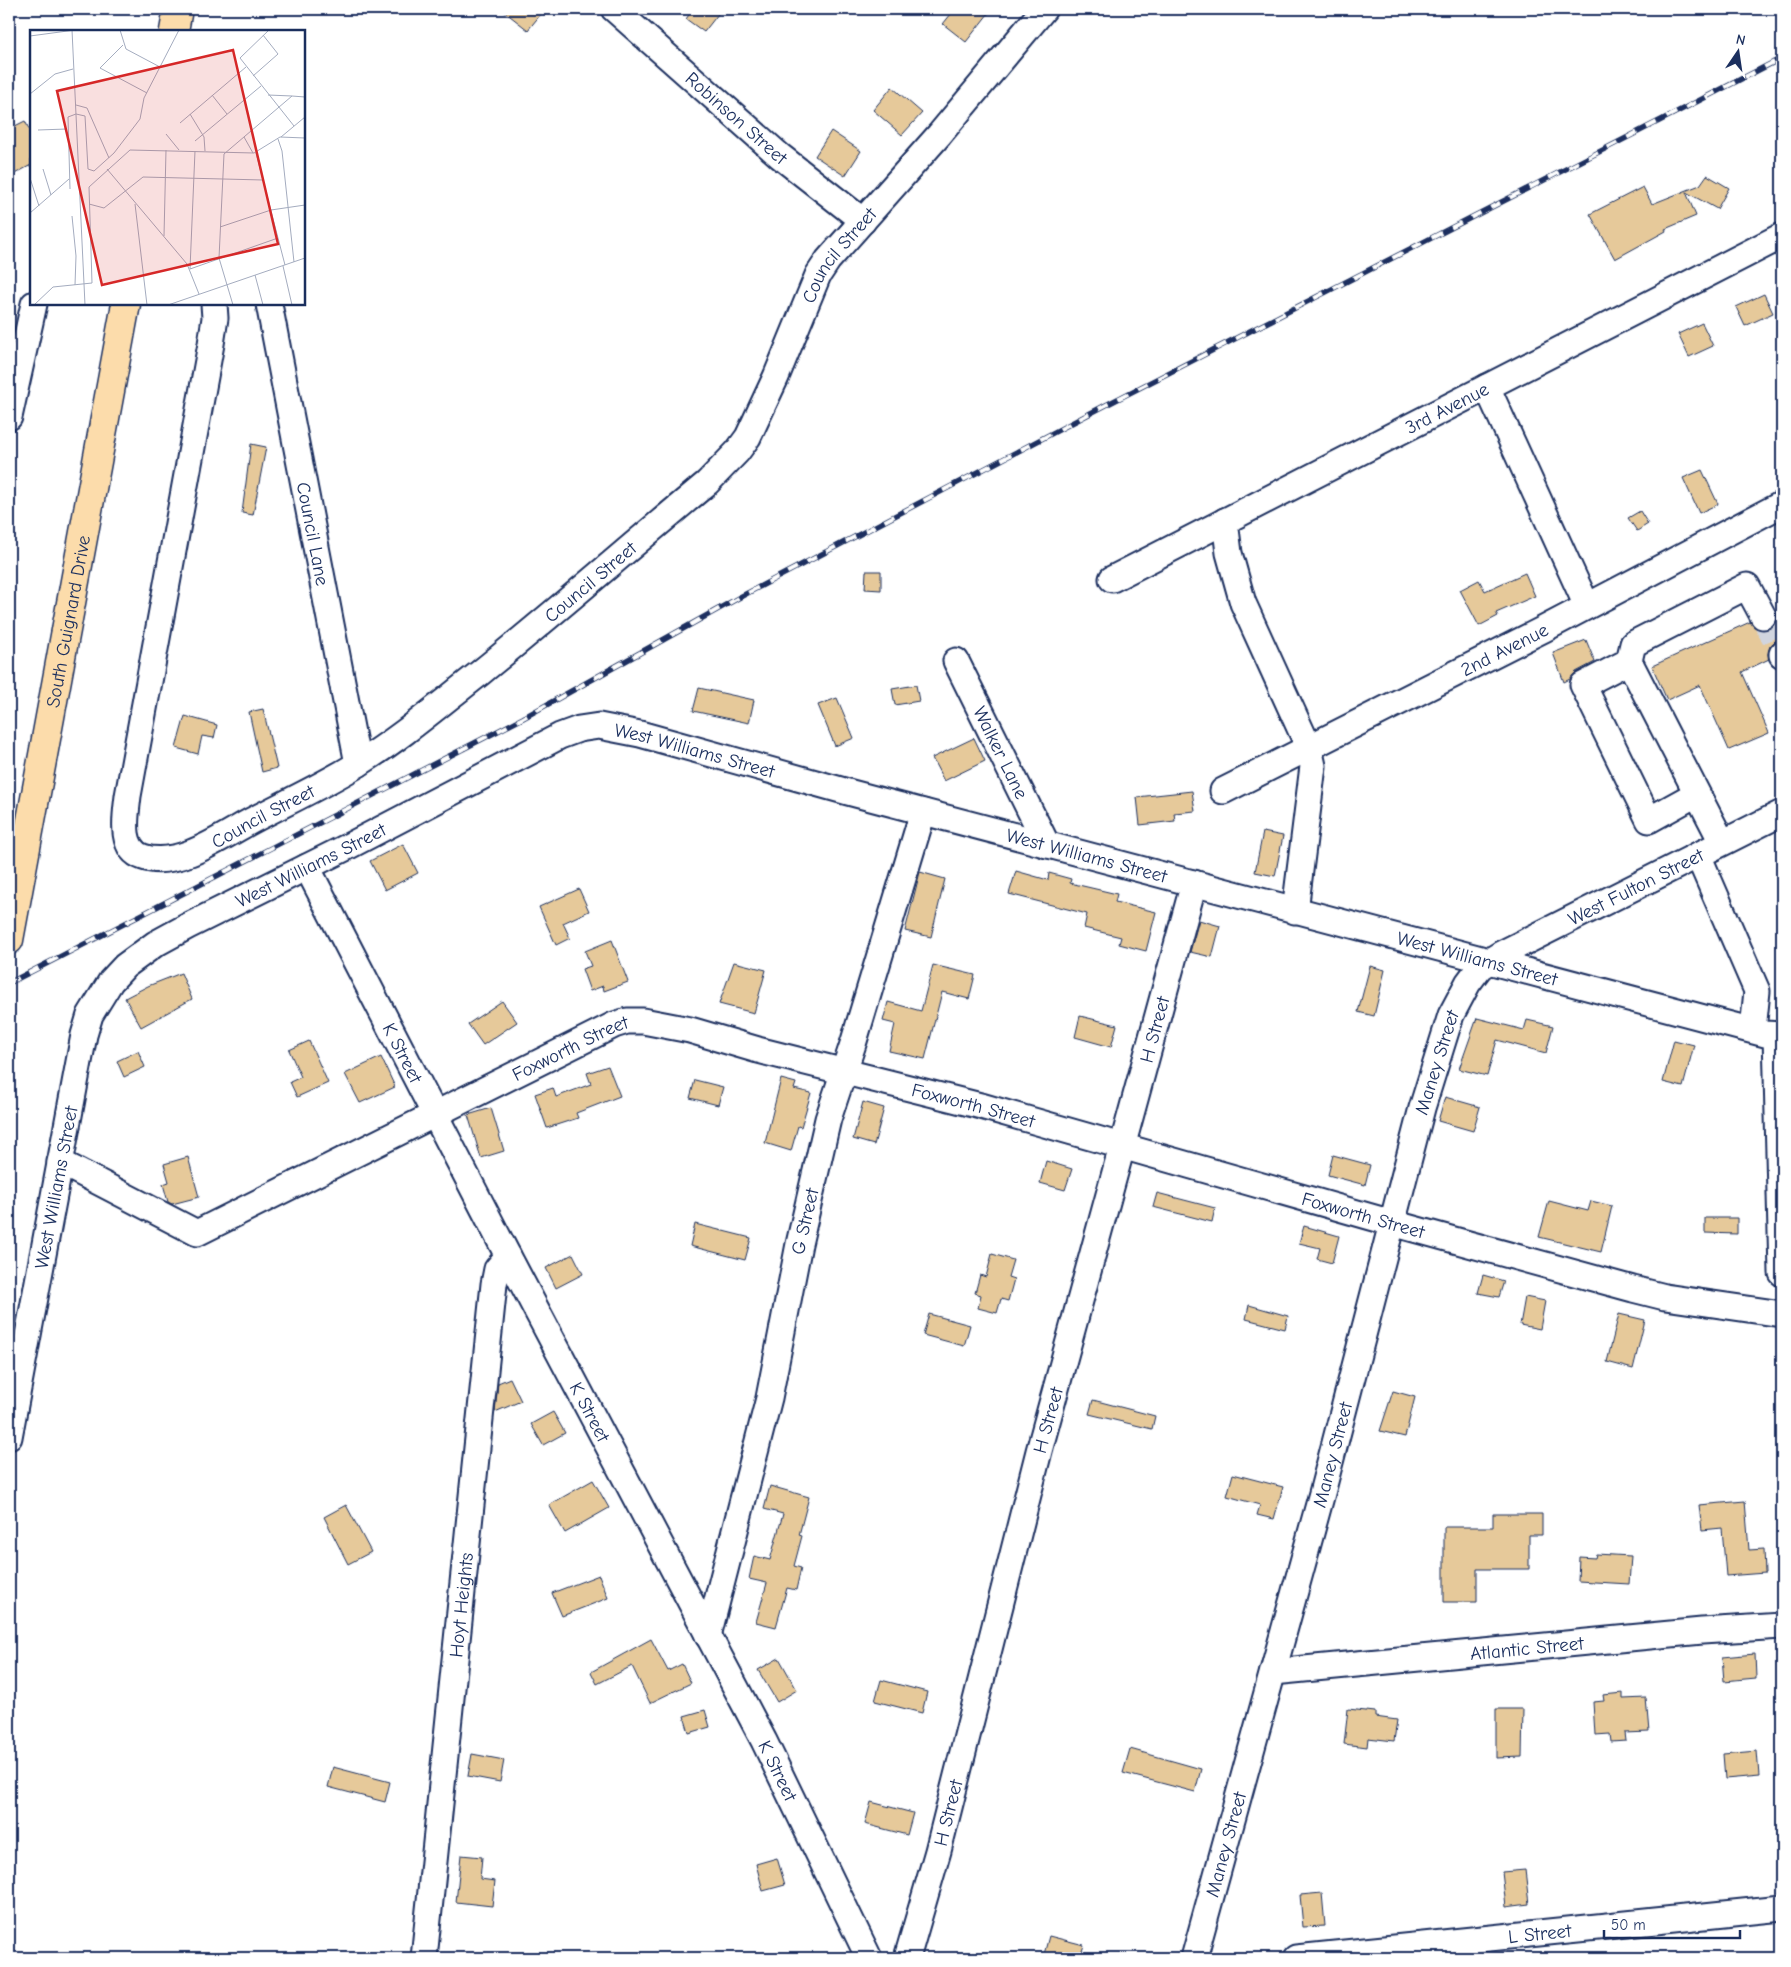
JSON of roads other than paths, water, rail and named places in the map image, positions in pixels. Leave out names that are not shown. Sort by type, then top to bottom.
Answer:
[{"type":"highway","points":[[174,30],[178,9]]},
{"type":"highway","name":"South Guignard Drive","points":[[9,940],[126,305]]},
{"type":"street","name":"Robinson Street","points":[[614,9],[780,156],[862,221]]},
{"type":"street","name":"Council Street","points":[[214,305],[215,318],[211,344],[125,820],[125,833],[128,842],[142,857],[163,861],[178,858],[217,840],[358,764],[410,729],[506,652],[707,483],[737,452],[757,420],[818,275],[828,260],[939,135],[1044,9]]},
{"type":"street","name":"3rd Avenue","points":[[1112,579],[1782,236]]},
{"type":"street","points":[[9,417],[11,393],[34,305]]},
{"type":"street","name":"Council Lane","points":[[269,305],[358,764]]},
{"type":"street","points":[[1487,387],[1587,606]]},
{"type":"street","name":"2nd Avenue","points":[[1223,791],[1587,606],[1782,504]]},
{"type":"street","points":[[1226,521],[1229,553],[1244,603],[1309,748],[1313,766],[1295,911]]},
{"type":"street","points":[[1722,842],[1629,661],[1633,644],[1747,586],[1763,616]]},
{"type":"street","name":"Walker Lane","points":[[956,661],[1047,844]]},
{"type":"street","points":[[1629,661],[1583,685],[1649,820],[1696,794]]},
{"type":"street","name":"West Williams Street","points":[[9,1438],[84,1035],[90,1014],[110,981],[125,966],[154,944],[560,736],[579,729],[599,726],[640,734],[1295,911],[1771,1034]]},
{"type":"street","name":"G Street","points":[[708,1636],[769,1398],[799,1244],[828,1119],[923,812]]},
{"type":"street","name":"West Fulton Street","points":[[1489,961],[1782,813]]},
{"type":"street","points":[[1698,855],[1757,991],[1771,1034],[1782,1273]]},
{"type":"street","name":"K Street","points":[[307,867],[508,1256],[772,1758],[869,1958]]},
{"type":"street","name":"H Street","points":[[907,1958],[938,1851],[1039,1452],[1194,883]]},
{"type":"street","name":"Maney Street","points":[[1194,1958],[1322,1493],[1422,1108],[1452,1015],[1468,983],[1480,967],[1489,961]]},
{"type":"street","name":"Foxworth Street","points":[[60,1162],[197,1233],[434,1113],[614,1025],[627,1021],[643,1021],[690,1030],[758,1050],[981,1106],[1392,1223],[1665,1297],[1782,1314]]},
{"type":"street","name":"Hoyt Heights","points":[[424,1958],[494,1284],[497,1269],[508,1256]]},
{"type":"street","name":"Atlantic Street","points":[[1273,1672],[1682,1633],[1782,1626]]},
{"type":"street","name":"L Street","points":[[1296,1958],[1782,1908]]},
{"type":"tunnel","points":[[1763,616],[1782,654]]},
{"type":"railway","points":[[9,983],[523,718],[740,597],[1106,405],[1782,58]]}]
